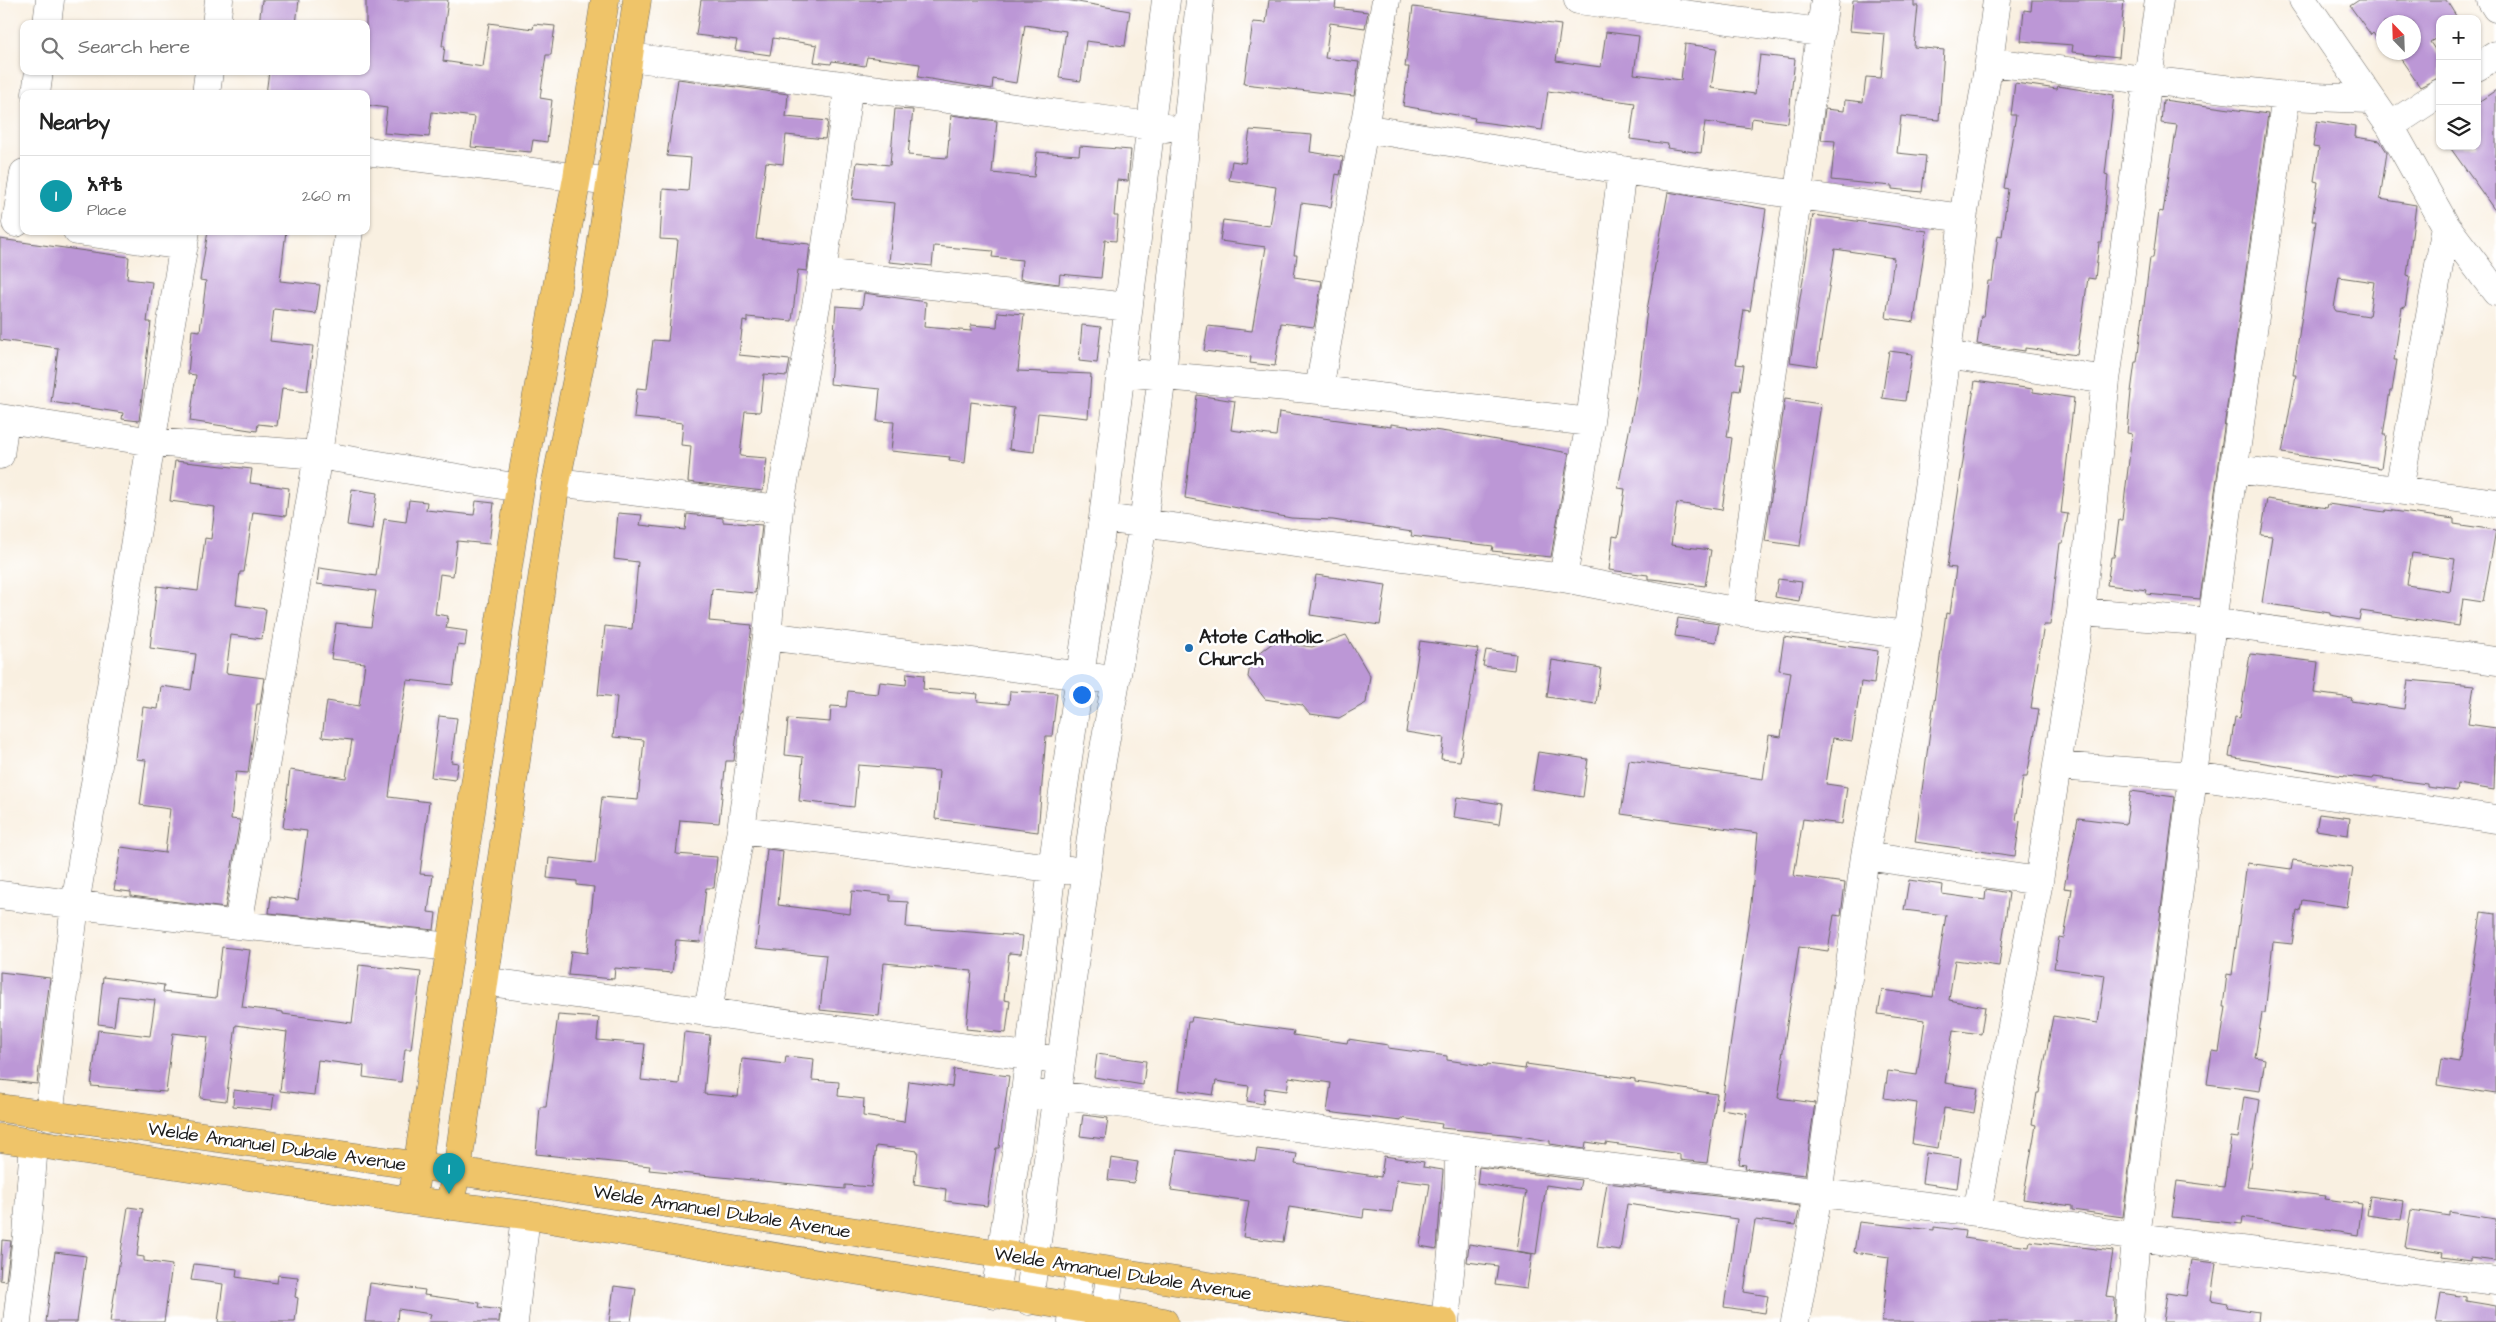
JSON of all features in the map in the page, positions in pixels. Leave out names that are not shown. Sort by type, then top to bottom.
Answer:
[{"type":"main road","points":[[412,1201],[419,1166],[520,488],[577,178],[604,0]]},
{"type":"main road","points":[[449,1205],[456,1171],[482,981],[556,482],[594,295],[637,0]]},
{"type":"main road","name":"Welde Amanuel Dubale Avenue","points":[[0,1108],[456,1171],[1002,1256],[1444,1322]]},
{"type":"main road","points":[[0,1138],[412,1201],[526,1215],[1029,1301],[1073,1315],[1164,1322]]},
{"type":"street","points":[[48,20],[50,0]]},
{"type":"street","points":[[216,20],[219,0]]},
{"type":"street","points":[[994,1295],[1002,1256],[1025,1093],[1052,868],[1103,518],[1166,0]]},
{"type":"street","points":[[1029,1301],[1099,778],[1143,524],[1162,375],[1200,0]]},
{"type":"street","points":[[1319,390],[1386,0]]},
{"type":"street","points":[[1578,0],[1820,32]]},
{"type":"street","points":[[1739,612],[1825,0]]},
{"type":"street","points":[[1795,1322],[1818,1194],[1865,856],[1908,636],[1947,355],[1963,218],[1989,62],[1997,0]]},
{"type":"street","points":[[1977,1212],[2039,881],[2057,766],[2080,612],[2106,380],[2159,0]]},
{"type":"street","points":[[2303,0],[2369,99],[2390,126],[2446,226],[2496,292]]},
{"type":"street","points":[[2491,0],[2496,8]]},
{"type":"street","points":[[2481,64],[2496,55]]},
{"type":"street","points":[[630,57],[1186,131]]},
{"type":"street","points":[[1989,62],[2286,96],[2369,99]]},
{"type":"street","points":[[37,90],[39,75]]},
{"type":"street","points":[[207,90],[208,75]]},
{"type":"street","points":[[708,1011],[741,830],[767,636],[779,509],[822,273],[849,85]]},
{"type":"street","points":[[2129,1322],[2136,1237],[2212,622],[2286,96]]},
{"type":"street","points":[[2390,126],[2436,96]]},
{"type":"street","points":[[1363,128],[1622,170],[1963,218]]},
{"type":"street","points":[[370,152],[611,182]]},
{"type":"street","points":[[1563,578],[1590,422],[1622,170]]},
{"type":"street","points":[[13,223],[20,191]]},
{"type":"street","points":[[2399,490],[2446,226]]},
{"type":"street","points":[[49,1116],[75,906],[153,442],[185,238],[139,235]]},
{"type":"street","points":[[238,925],[318,455],[349,235]]},
{"type":"street","points":[[822,273],[1128,307]]},
{"type":"street","points":[[1947,355],[2106,380]]},
{"type":"street","points":[[1120,372],[1319,390],[1590,422]]},
{"type":"street","points":[[0,455],[3,419],[153,442],[318,455],[520,488]]},
{"type":"street","points":[[2235,469],[2496,503]]},
{"type":"street","points":[[556,482],[779,509]]},
{"type":"street","points":[[1103,518],[1563,578],[1739,612],[1908,636]]},
{"type":"street","points":[[2080,612],[2212,622],[2496,661]]},
{"type":"street","points":[[767,636],[1116,681]]},
{"type":"street","points":[[2057,766],[2194,776],[2496,819]]},
{"type":"street","points":[[741,830],[1086,872]]},
{"type":"street","points":[[1865,856],[2039,881]]},
{"type":"street","points":[[0,895],[75,906],[238,925],[451,947]]},
{"type":"street","points":[[482,981],[1060,1060]]},
{"type":"street","points":[[1025,1093],[1818,1194],[1977,1212],[2136,1237],[2496,1281]]},
{"type":"street","points":[[16,1322],[27,1235],[34,1144]]},
{"type":"street","points":[[1444,1322],[1459,1184],[1459,1149]]},
{"type":"street","points":[[514,1322],[526,1215]]},
{"type":"street","points":[[1073,1315],[1081,1267]]},
{"type":"street","points":[[1104,1317],[1111,1272]]},
{"type":"building","points":[[262,0],[299,0],[296,20],[260,20]]},
{"type":"building","points":[[366,0],[448,0],[442,46],[445,46],[443,61],[483,67],[489,23],[533,29],[534,24],[555,26],[551,55],[546,55],[540,98],[552,100],[547,142],[533,140],[531,152],[471,147],[475,117],[432,112],[429,137],[384,133],[387,108],[370,106],[370,90],[267,90],[268,75],[370,75],[370,20],[366,20]]},
{"type":"building","points":[[701,0],[1066,0],[1130,11],[1125,46],[1086,41],[1081,81],[1059,78],[1066,31],[1025,25],[1016,83],[993,79],[992,89],[918,77],[920,64],[867,57],[865,66],[832,61],[831,64],[814,62],[817,45],[773,38],[770,55],[735,50],[737,40],[696,35]]},
{"type":"building","points":[[1269,0],[1336,0],[1335,8],[1368,12],[1365,28],[1330,23],[1325,58],[1359,62],[1354,96],[1244,84],[1253,22],[1266,23]]},
{"type":"building","points":[[1853,0],[1914,0],[1914,6],[1918,6],[1914,47],[1944,50],[1939,120],[1901,116],[1897,153],[1926,156],[1922,192],[1892,189],[1892,186],[1831,180],[1835,141],[1821,140],[1825,109],[1844,111],[1845,100],[1863,102],[1866,77],[1881,78],[1885,34],[1850,31]]},
{"type":"building","points":[[2032,0],[2124,0],[2119,57],[2072,52],[2073,45],[2021,41],[2024,10],[2031,11]]},
{"type":"building","points":[[2359,0],[2446,0],[2455,15],[2436,15],[2436,38],[2430,42],[2436,51],[2436,79],[2420,87],[2401,60],[2421,60],[2421,15],[2376,15],[2376,37],[2373,33],[2371,35],[2350,6]]},
{"type":"building","points":[[1413,7],[1561,25],[1556,61],[1601,67],[1606,32],[1639,36],[1634,74],[1681,80],[1685,44],[1717,48],[1711,88],[1755,94],[1760,55],[1795,59],[1788,123],[1752,118],[1751,128],[1705,122],[1701,153],[1667,148],[1668,144],[1630,139],[1635,103],[1548,91],[1542,130],[1474,121],[1475,118],[1403,106],[1409,67],[1405,67]]},
{"type":"building","points":[[678,79],[788,94],[786,117],[828,121],[825,139],[786,135],[783,164],[766,162],[756,239],[810,244],[807,271],[798,270],[792,321],[747,317],[747,322],[743,321],[739,355],[790,360],[787,376],[764,374],[760,412],[745,411],[740,456],[767,458],[763,491],[688,482],[691,446],[681,445],[683,423],[634,418],[637,388],[647,389],[653,340],[668,341],[678,240],[660,239],[663,189],[688,191],[691,158],[667,156]]},
{"type":"building","points":[[2015,83],[2057,89],[2058,86],[2114,95],[2105,174],[2108,175],[2102,243],[2099,243],[2095,279],[2088,278],[2077,355],[2025,348],[2025,351],[1977,344],[1981,316],[1984,316],[1988,281],[1992,281],[1998,235],[2002,236],[2008,189],[2004,188],[2016,115],[2011,115]]},
{"type":"building","points":[[2496,90],[2496,212],[2452,150],[2481,150],[2481,100]]},
{"type":"building","points":[[2163,100],[2268,114],[2200,599],[2146,594],[2147,590],[2107,585],[2111,557],[2114,557],[2119,520],[2122,520],[2132,434],[2127,433],[2131,392],[2135,362],[2137,362],[2150,258],[2153,258],[2159,211],[2163,212],[2177,125],[2161,123]]},
{"type":"building","points":[[895,109],[913,110],[908,155],[947,158],[951,115],[997,121],[992,173],[1034,177],[1037,152],[1079,155],[1080,146],[1131,150],[1128,181],[1117,180],[1114,216],[1118,216],[1116,241],[1105,240],[1101,278],[1060,274],[1059,284],[1020,279],[1022,260],[992,257],[993,251],[934,246],[932,266],[889,262],[895,203],[852,199],[857,162],[890,165]]},
{"type":"building","points":[[2317,121],[2356,127],[2355,137],[2380,141],[2387,152],[2380,199],[2416,205],[2407,275],[2410,276],[2405,308],[2402,307],[2394,360],[2397,360],[2383,435],[2386,435],[2381,468],[2282,453],[2296,375],[2293,375],[2316,221],[2312,221],[2318,182],[2314,181],[2319,148],[2313,147]],"holes":[[[2339,277],[2374,282],[2369,316],[2336,311],[2334,308]]]},
{"type":"building","points":[[1250,130],[1312,135],[1310,152],[1343,157],[1340,175],[1336,174],[1331,207],[1301,203],[1294,255],[1297,255],[1294,277],[1322,281],[1314,327],[1281,323],[1275,366],[1250,363],[1251,357],[1204,351],[1208,326],[1252,331],[1266,247],[1220,241],[1223,220],[1270,226],[1276,187],[1229,180],[1232,161],[1245,163]]},
{"type":"building","points":[[1668,192],[1766,209],[1750,311],[1744,310],[1736,364],[1744,365],[1740,391],[1734,390],[1727,437],[1732,438],[1722,510],[1677,503],[1671,545],[1711,550],[1705,586],[1648,579],[1648,575],[1609,570],[1613,536],[1618,537],[1625,489],[1618,488],[1638,385],[1647,310]]},
{"type":"building","points":[[1813,215],[1927,231],[1914,322],[1886,318],[1894,258],[1835,249],[1817,366],[1790,362]]},
{"type":"building","points":[[207,235],[286,235],[280,281],[320,285],[316,314],[274,309],[270,341],[313,346],[307,391],[282,388],[277,426],[258,424],[257,431],[190,421],[196,375],[188,374],[192,330],[200,331],[206,281],[200,280]]},
{"type":"building","points":[[0,239],[129,257],[127,279],[152,282],[147,322],[151,322],[139,421],[122,419],[123,413],[51,402],[58,348],[0,340]]},
{"type":"building","points":[[864,293],[926,302],[924,327],[971,331],[971,325],[997,327],[998,312],[1024,314],[1018,371],[1091,374],[1088,418],[1038,413],[1034,452],[1009,449],[1014,408],[971,402],[965,463],[949,461],[950,457],[891,451],[894,422],[877,421],[880,389],[830,384],[836,306],[862,308]]},
{"type":"building","points":[[1082,325],[1101,327],[1097,363],[1079,361]]},
{"type":"building","points":[[1889,351],[1912,354],[1905,401],[1882,398]]},
{"type":"building","points":[[1975,381],[2033,389],[2033,392],[2074,398],[2061,513],[2068,514],[2063,543],[2060,543],[2050,625],[2044,625],[2038,662],[2031,708],[2039,709],[2027,777],[2023,777],[2016,820],[2020,821],[2015,856],[1915,842],[1946,613],[1950,614],[1956,568],[1947,567]]},
{"type":"building","points":[[1197,395],[1235,401],[1231,430],[1276,436],[1279,412],[1391,427],[1391,424],[1469,435],[1569,453],[1551,557],[1492,551],[1493,546],[1411,536],[1412,532],[1333,520],[1291,518],[1185,498]]},
{"type":"building","points":[[1785,399],[1821,404],[1800,546],[1765,541]]},
{"type":"building","points":[[175,461],[252,469],[250,483],[289,488],[286,516],[253,512],[244,572],[240,572],[236,605],[266,609],[262,639],[231,635],[226,673],[264,678],[260,704],[257,704],[248,773],[236,772],[231,819],[240,820],[225,908],[131,896],[131,892],[114,890],[121,847],[165,853],[170,809],[140,805],[146,760],[136,759],[143,707],[158,709],[161,686],[191,690],[196,654],[150,648],[157,586],[198,591],[205,538],[211,539],[215,507],[170,501]]},
{"type":"building","points":[[352,489],[377,493],[372,529],[347,525]]},
{"type":"building","points":[[2267,499],[2327,508],[2328,504],[2454,519],[2454,524],[2496,530],[2483,602],[2463,599],[2459,626],[2361,611],[2359,620],[2330,615],[2330,613],[2262,603],[2272,536],[2261,535]],"holes":[[[2412,553],[2455,559],[2450,592],[2407,585]]]},
{"type":"building","points":[[409,500],[427,502],[426,510],[474,515],[476,501],[494,503],[489,544],[457,541],[453,576],[440,574],[435,614],[448,616],[446,628],[467,631],[465,646],[458,645],[453,685],[407,680],[394,756],[389,797],[429,802],[420,874],[433,875],[428,912],[436,913],[434,930],[269,913],[271,896],[298,900],[307,831],[283,828],[290,770],[346,778],[352,740],[322,737],[327,701],[359,706],[365,663],[331,659],[336,623],[371,627],[376,591],[317,584],[319,568],[376,576],[384,519],[406,522]]},
{"type":"building","points":[[618,513],[642,515],[640,525],[685,530],[687,514],[723,518],[723,522],[762,525],[755,593],[712,589],[709,621],[752,625],[734,761],[726,761],[719,823],[680,820],[676,854],[717,857],[714,888],[706,888],[700,942],[676,940],[672,973],[615,968],[614,979],[568,975],[571,951],[587,953],[594,887],[577,885],[577,881],[547,878],[549,858],[595,863],[602,797],[638,800],[644,740],[613,737],[617,697],[598,695],[605,626],[632,629],[638,562],[614,559]]},
{"type":"building","points":[[1316,575],[1386,585],[1380,625],[1310,615]]},
{"type":"building","points":[[1778,579],[1802,582],[1799,601],[1775,597]]},
{"type":"building","points":[[1678,618],[1719,624],[1716,642],[1675,636]]},
{"type":"building","points":[[1346,635],[1370,676],[1366,703],[1339,718],[1310,714],[1302,705],[1265,699],[1248,677],[1251,659],[1274,642],[1312,647]]},
{"type":"building","points":[[1784,637],[1878,651],[1874,684],[1861,682],[1852,741],[1833,738],[1826,784],[1847,787],[1842,824],[1803,819],[1794,876],[1845,883],[1841,916],[1834,915],[1828,951],[1799,947],[1782,1057],[1784,1058],[1778,1098],[1815,1103],[1805,1175],[1745,1168],[1746,1165],[1739,1164],[1747,1113],[1721,1109],[1751,903],[1758,833],[1621,814],[1629,760],[1763,779],[1769,735],[1781,737],[1791,672],[1779,670]]},
{"type":"building","points":[[1420,641],[1478,649],[1460,761],[1441,759],[1444,738],[1406,732]]},
{"type":"building","points":[[1486,650],[1516,654],[1514,670],[1483,666]]},
{"type":"building","points":[[2250,654],[2318,662],[2314,693],[2352,698],[2351,701],[2404,709],[2408,680],[2474,686],[2468,724],[2496,728],[2494,790],[2458,784],[2457,791],[2427,787],[2427,784],[2374,777],[2373,779],[2337,775],[2229,757],[2235,717],[2240,718]]},
{"type":"building","points":[[1552,660],[1601,668],[1596,704],[1547,697]]},
{"type":"building","points":[[907,673],[924,675],[923,689],[978,694],[977,701],[1009,704],[1010,691],[1057,693],[1052,736],[1046,736],[1038,832],[935,819],[939,771],[858,765],[854,807],[799,801],[803,757],[785,755],[788,719],[830,722],[831,706],[846,707],[848,691],[878,694],[880,682],[906,685]]},
{"type":"building","points":[[439,716],[457,718],[451,762],[458,763],[455,780],[431,777]]},
{"type":"building","points":[[1538,752],[1588,759],[1583,797],[1532,789]]},
{"type":"building","points":[[2131,791],[2175,797],[2123,1217],[2072,1210],[2072,1206],[2023,1199],[2036,1125],[2032,1124],[2037,1093],[2039,1093],[2053,1016],[2098,1023],[2105,975],[2054,968],[2059,937],[2064,938],[2072,889],[2064,888],[2078,818],[2126,824]]},
{"type":"building","points":[[1457,797],[1502,804],[1499,824],[1454,817]]},
{"type":"building","points":[[2319,814],[2350,818],[2348,835],[2316,830]]},
{"type":"building","points":[[767,849],[783,851],[778,905],[850,914],[852,891],[890,895],[890,901],[908,902],[906,927],[1023,936],[1021,954],[1009,953],[1004,1000],[1010,1001],[1006,1033],[966,1029],[972,971],[884,963],[879,1016],[820,1010],[826,955],[756,948]]},
{"type":"building","points":[[2293,860],[2353,868],[2347,907],[2302,900],[2300,911],[2297,910],[2292,944],[2273,942],[2265,1013],[2262,1013],[2255,1057],[2265,1059],[2260,1091],[2207,1084],[2212,1051],[2219,1052],[2226,1007],[2223,1007],[2227,974],[2232,975],[2247,863],[2291,869]]},
{"type":"building","points":[[1909,880],[1943,885],[1942,894],[1985,900],[1986,889],[2009,893],[1999,966],[1955,960],[1949,1000],[1985,1007],[1981,1034],[1953,1030],[1945,1083],[1978,1088],[1974,1113],[1944,1108],[1938,1148],[1912,1144],[1917,1103],[1884,1098],[1888,1071],[1917,1075],[1925,1020],[1878,1014],[1882,990],[1933,997],[1946,915],[1904,910]]},
{"type":"building","points":[[2481,912],[2496,914],[2496,1094],[2437,1085],[2441,1059],[2459,1062]]},
{"type":"building","points":[[222,947],[250,950],[242,1007],[352,1023],[359,965],[421,972],[411,1049],[405,1049],[401,1082],[363,1077],[364,1066],[318,1060],[314,1095],[280,1091],[287,1032],[236,1025],[226,1101],[200,1098],[208,1037],[173,1033],[166,1092],[91,1086],[98,1030],[150,1036],[155,1000],[118,996],[114,1026],[98,1024],[103,977],[164,985],[163,992],[216,998]]},
{"type":"building","points":[[0,972],[50,978],[37,1084],[0,1080]]},
{"type":"building","points":[[558,1015],[599,1018],[597,1040],[645,1044],[641,1080],[679,1084],[684,1032],[710,1035],[704,1094],[738,1097],[742,1059],[785,1064],[786,1056],[814,1059],[812,1080],[839,1082],[838,1096],[864,1099],[863,1116],[904,1122],[909,1081],[952,1087],[954,1069],[1009,1076],[999,1148],[996,1148],[987,1206],[945,1201],[946,1189],[914,1184],[918,1151],[876,1146],[871,1187],[845,1185],[845,1189],[649,1170],[650,1166],[536,1154],[540,1107],[546,1107]]},
{"type":"building","points":[[1192,1017],[1294,1031],[1293,1035],[1347,1043],[1348,1039],[1388,1045],[1388,1048],[1447,1056],[1447,1060],[1487,1066],[1487,1064],[1525,1069],[1526,1064],[1635,1079],[1635,1082],[1717,1094],[1707,1163],[1680,1160],[1680,1154],[1606,1143],[1606,1145],[1586,1142],[1585,1149],[1550,1144],[1550,1141],[1515,1135],[1441,1128],[1442,1124],[1401,1118],[1401,1121],[1327,1112],[1331,1083],[1289,1077],[1287,1091],[1265,1088],[1263,1104],[1247,1101],[1249,1086],[1216,1081],[1213,1095],[1179,1090],[1188,1022],[1191,1022]]},
{"type":"building","points":[[1097,1054],[1146,1061],[1143,1085],[1094,1077]]},
{"type":"building","points":[[234,1090],[274,1095],[272,1110],[233,1106]]},
{"type":"building","points":[[2244,1097],[2260,1100],[2247,1187],[2326,1196],[2325,1199],[2362,1204],[2358,1235],[2243,1217],[2242,1224],[2172,1217],[2177,1181],[2224,1187],[2231,1137],[2238,1138]]},
{"type":"building","points":[[1083,1115],[1108,1118],[1105,1139],[1080,1136]]},
{"type":"building","points":[[1257,1149],[1297,1154],[1295,1164],[1381,1177],[1384,1156],[1424,1162],[1423,1167],[1443,1170],[1437,1249],[1420,1246],[1430,1184],[1397,1180],[1392,1212],[1364,1209],[1363,1218],[1289,1207],[1283,1242],[1243,1237],[1249,1201],[1171,1190],[1177,1150],[1255,1161]]},
{"type":"building","points":[[1926,1153],[1961,1158],[1957,1188],[1922,1183]]},
{"type":"building","points":[[1111,1158],[1138,1162],[1134,1183],[1108,1180]]},
{"type":"building","points":[[1479,1167],[1581,1180],[1579,1190],[1546,1185],[1536,1254],[1517,1251],[1526,1191],[1477,1184]]},
{"type":"building","points":[[1607,1183],[1800,1206],[1796,1225],[1755,1220],[1744,1292],[1768,1296],[1765,1313],[1724,1307],[1737,1219],[1627,1204],[1620,1250],[1597,1247]]},
{"type":"building","points":[[2370,1196],[2404,1201],[2401,1220],[2367,1215]]},
{"type":"building","points":[[128,1207],[143,1209],[137,1256],[144,1257],[144,1261],[172,1265],[164,1322],[110,1322]]},
{"type":"building","points":[[2411,1210],[2449,1216],[2449,1212],[2496,1219],[2496,1261],[2471,1258],[2471,1261],[2442,1257],[2443,1253],[2405,1247]]},
{"type":"building","points":[[1859,1222],[1934,1230],[1934,1227],[1965,1231],[1964,1238],[2029,1247],[2030,1241],[2113,1251],[2106,1297],[2115,1298],[2114,1322],[1882,1322],[1889,1257],[1854,1252]]},
{"type":"building","points":[[2,1240],[11,1241],[6,1281],[0,1280]]},
{"type":"building","points":[[1469,1244],[1532,1254],[1527,1289],[1495,1285],[1498,1266],[1467,1262]]},
{"type":"building","points":[[55,1252],[86,1256],[77,1322],[46,1322]]},
{"type":"building","points":[[2192,1260],[2216,1263],[2211,1300],[2228,1303],[2227,1307],[2259,1312],[2258,1322],[2163,1322],[2167,1293],[2186,1296]]},
{"type":"building","points":[[194,1264],[237,1269],[236,1277],[277,1283],[278,1275],[298,1277],[295,1297],[298,1298],[295,1322],[218,1322],[223,1284],[191,1280]]},
{"type":"building","points":[[370,1283],[425,1290],[424,1295],[480,1303],[479,1307],[500,1310],[499,1322],[429,1322],[431,1314],[398,1309],[397,1322],[365,1322]]},
{"type":"building","points":[[614,1286],[636,1289],[631,1322],[609,1322]]},
{"type":"building","points":[[2441,1293],[2466,1297],[2466,1301],[2496,1306],[2496,1322],[2436,1322]]},
{"type":"place","name":"Atote Catholic Church","points":[[1189,648]]},
{"type":"place","name":"አቶቴ","points":[[449,1194]]}]
